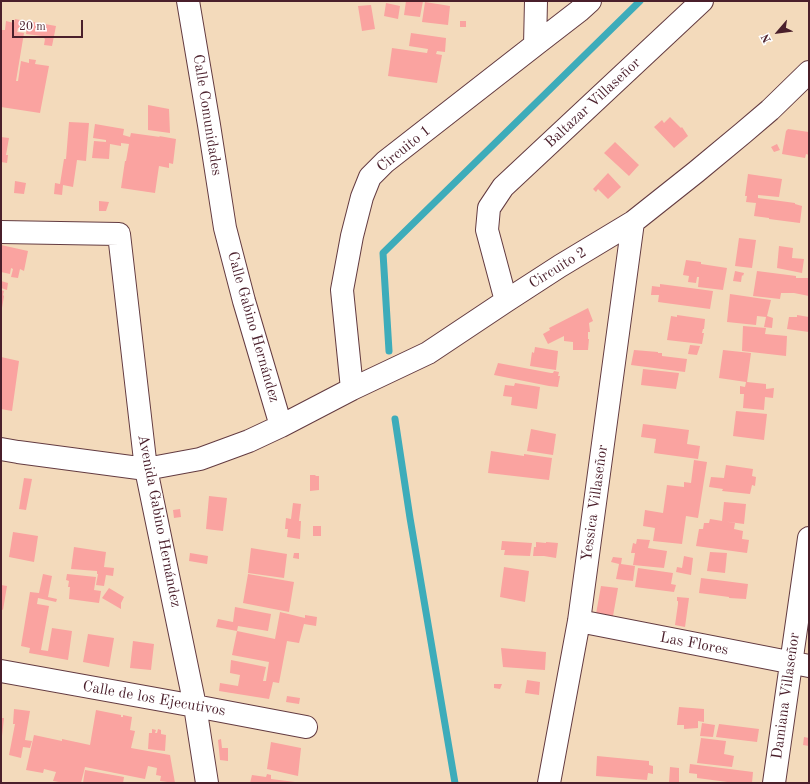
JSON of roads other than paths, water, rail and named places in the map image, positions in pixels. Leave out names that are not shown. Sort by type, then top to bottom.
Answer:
[{"type":"street","name":"Calle Comunidades","points":[[188,1],[225,228]]},
{"type":"street","points":[[535,45],[536,1]]},
{"type":"street","name":"Circuito 1","points":[[352,389],[342,290],[352,236],[362,197],[370,177],[385,162],[590,1]]},
{"type":"street","name":"Baltazar Villaseñor","points":[[506,301],[487,230],[489,208],[503,187],[702,1]]},
{"type":"street","name":"Circuito 2","points":[[1,449],[146,469],[200,459],[249,441],[352,389],[428,353],[560,266],[633,222],[749,128],[809,72]]},
{"type":"street","name":"Yessica Villaseñor","points":[[549,783],[579,621],[633,222]]},
{"type":"street","name":"Calle Gabino Hernández","points":[[225,228],[244,301],[281,426]]},
{"type":"street","name":"Avenida Gabino Hernández","points":[[1,232],[119,234],[146,469],[195,706],[207,783]]},
{"type":"street","name":"Damiana Villaseñor","points":[[774,783],[800,665],[809,538]]},
{"type":"street","name":"Las Flores","points":[[579,621],[800,665]]},
{"type":"street","name":"Calle de los Ejecutivos","points":[[1,671],[195,706],[306,728]]},
{"type":"waterway","points":[[389,351],[383,253],[640,1]]},
{"type":"waterway","points":[[395,419],[410,518],[455,783]]}]
